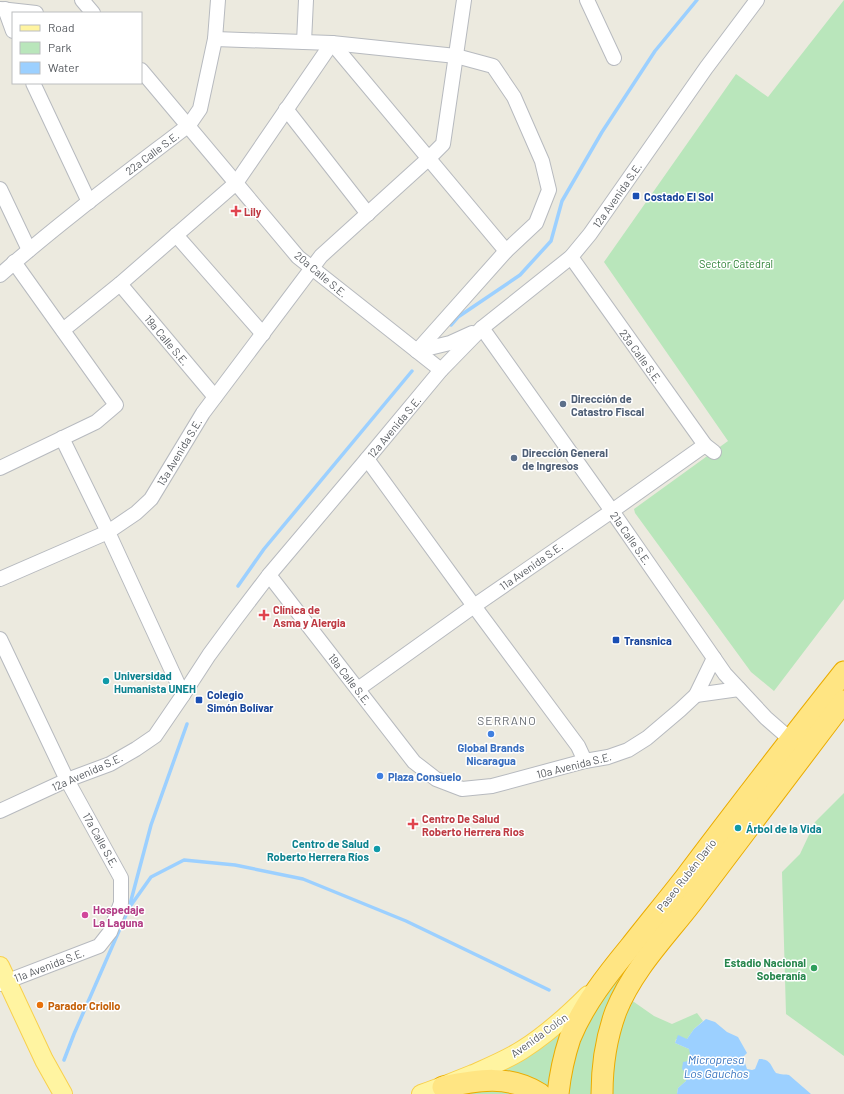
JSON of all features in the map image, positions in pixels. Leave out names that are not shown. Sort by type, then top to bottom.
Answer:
[{"type":"highway","name":"Paseo Rubén Darío","points":[[558,1094],[559,1081],[570,1038],[602,980],[658,913],[790,739],[844,672]]},
{"type":"highway","points":[[805,753],[801,748],[801,742],[844,685]]},
{"type":"highway","name":"Paseo Rubén Darío","points":[[602,1094],[602,1068],[606,1047],[616,1011],[633,976],[681,911],[844,701]]},
{"type":"highway","points":[[790,739],[805,753]]},
{"type":"highway","points":[[750,824],[758,809],[795,755],[795,746],[790,739]]},
{"type":"highway","points":[[681,911],[677,906],[678,902],[718,852],[727,822]]},
{"type":"highway","points":[[658,913],[669,907],[675,907],[681,911]]},
{"type":"highway","points":[[443,1087],[471,1081],[493,1080],[512,1082],[522,1085],[539,1094]]},
{"type":"main road","points":[[3,977],[44,1060],[63,1094]]},
{"type":"main road","name":"Avenida Colón","points":[[421,1094],[443,1087],[523,1050],[571,1012],[602,980]]},
{"type":"main road","points":[[44,1060],[54,1094]]},
{"type":"street","points":[[82,0],[92,12]]},
{"type":"street","name":"22a Calle S.E.","points":[[0,275],[89,202],[189,125],[200,109],[215,39],[218,0]]},
{"type":"street","points":[[304,42],[306,0]]},
{"type":"street","name":"13a Avenida S.E.","points":[[0,579],[108,532],[151,499],[203,412],[322,256],[443,144],[464,0]]},
{"type":"street","points":[[586,0],[614,58]]},
{"type":"street","name":"12a Avenida S.E.","points":[[0,811],[67,780],[110,764],[136,750],[155,736],[217,643],[269,575],[441,370],[482,328],[571,257],[590,234],[706,68],[757,0]]},
{"type":"street","points":[[3,9],[28,12]]},
{"type":"street","points":[[3,9],[12,29]]},
{"type":"street","points":[[215,39],[332,43],[456,56],[493,66],[514,97],[542,161],[549,190],[536,223],[506,251],[422,355]]},
{"type":"street","points":[[63,330],[120,284],[236,183],[332,43]]},
{"type":"street","points":[[332,43],[506,251]]},
{"type":"street","name":"20a Calle S.E.","points":[[142,71],[189,125],[298,257],[441,370]]},
{"type":"street","points":[[33,84],[89,202]]},
{"type":"street","points":[[286,109],[368,214]]},
{"type":"street","points":[[0,189],[29,250]]},
{"type":"street","points":[[176,235],[263,334]]},
{"type":"street","name":"23a Calle S.E.","points":[[571,257],[710,448]]},
{"type":"street","points":[[0,468],[96,422],[116,405],[14,262]]},
{"type":"street","name":"19a Calle S.E.","points":[[120,284],[215,397]]},
{"type":"street","points":[[422,355],[434,348],[450,343],[482,328]]},
{"type":"street","name":"21a Calle S.E.","points":[[482,328],[612,511],[725,674],[766,718],[790,739]]},
{"type":"street","points":[[62,438],[108,532],[183,695]]},
{"type":"street","name":"11a Avenida S.E.","points":[[358,689],[474,606],[612,511],[710,448]]},
{"type":"street","points":[[367,459],[578,746],[585,761]]},
{"type":"street","name":"19a Calle S.E.","points":[[269,575],[414,762],[436,779]]},
{"type":"street","name":"17a Calle S.E.","points":[[0,639],[67,780],[122,878],[121,903],[110,932],[99,946]]},
{"type":"street","name":"10a Avenida S.E.","points":[[436,779],[462,789],[492,786],[585,761],[608,757],[628,750],[652,733],[696,695],[714,658]]},
{"type":"street","points":[[696,695],[739,689]]},
{"type":"street","name":"11a Avenida S.E.","points":[[3,977],[99,946]]},
{"type":"green space","name":"Sector Catedral","points":[[844,0],[844,599],[774,691],[751,672],[635,513],[634,509],[728,441],[604,262],[736,74],[768,97]]},
{"type":"green space","name":"Estadio Nacional Soberanía","points":[[844,793],[844,1056],[786,1014],[782,872],[800,854],[815,822]]},
{"type":"green space","points":[[664,915],[632,973],[597,1094],[562,1094],[584,1023]]},
{"type":"green space","points":[[624,995],[654,1016],[672,1024],[697,1013],[703,1021],[694,1029],[687,1039],[676,1039],[675,1043],[689,1049],[691,1054],[687,1068],[686,1081],[678,1088],[677,1094],[602,1094]]},
{"type":"green space","points":[[580,1011],[552,1094],[482,1075]]},
{"type":"green space","points":[[473,1086],[526,1094],[444,1094]]},
{"type":"water","name":"Micropresa Los Gauchos","points":[[706,1019],[715,1022],[727,1032],[738,1037],[747,1053],[743,1057],[747,1069],[755,1069],[759,1059],[766,1060],[770,1063],[776,1073],[789,1075],[811,1094],[677,1094],[678,1088],[686,1081],[686,1073],[682,1069],[683,1062],[688,1061],[690,1054],[689,1049],[675,1043],[678,1035],[687,1039],[694,1029]]},
{"type":"waterway","points":[[451,325],[458,317],[520,275],[551,241],[562,201],[602,132],[655,51],[697,0]]},
{"type":"waterway","points":[[238,586],[264,549],[412,371]]},
{"type":"waterway","points":[[64,1060],[129,908],[151,825],[187,724]]},
{"type":"waterway","points":[[129,908],[151,877],[184,860],[235,865],[303,879],[406,921],[549,990]]},
{"type":"place","name":"Costado El Sol","points":[[636,196]]},
{"type":"place","name":"Lily","points":[[236,211]]},
{"type":"place","name":"Dirección de Catastro Fiscal","points":[[563,404]]},
{"type":"place","name":"Dirección General de Ingresos","points":[[514,458]]},
{"type":"place","name":"Clínica de Asma y Alergia","points":[[264,615]]},
{"type":"place","name":"Transnica","points":[[616,640]]},
{"type":"place","name":"Universidad Humanista UNEH","points":[[106,681]]},
{"type":"place","name":"Colegio Simón Bolívar","points":[[199,700]]},
{"type":"place","name":"Global Brands Nicaragua","points":[[491,734]]},
{"type":"place","name":"Plaza Consuelo","points":[[380,776]]},
{"type":"place","name":"Centro De Salud Roberto Herrera Rios","points":[[413,824]]},
{"type":"place","name":"Árbol de la Vida","points":[[738,828]]},
{"type":"place","name":"Centro de Salud Roberto Herrera Ríos","points":[[377,849]]},
{"type":"place","name":"Hospedaje La Laguna","points":[[85,915]]},
{"type":"place","name":"Estadio Nacional Soberanía","points":[[814,968]]},
{"type":"place","name":"Parador Criollo","points":[[40,1005]]},
{"type":"district","name":"SERRANO","points":[[507,720]]}]
